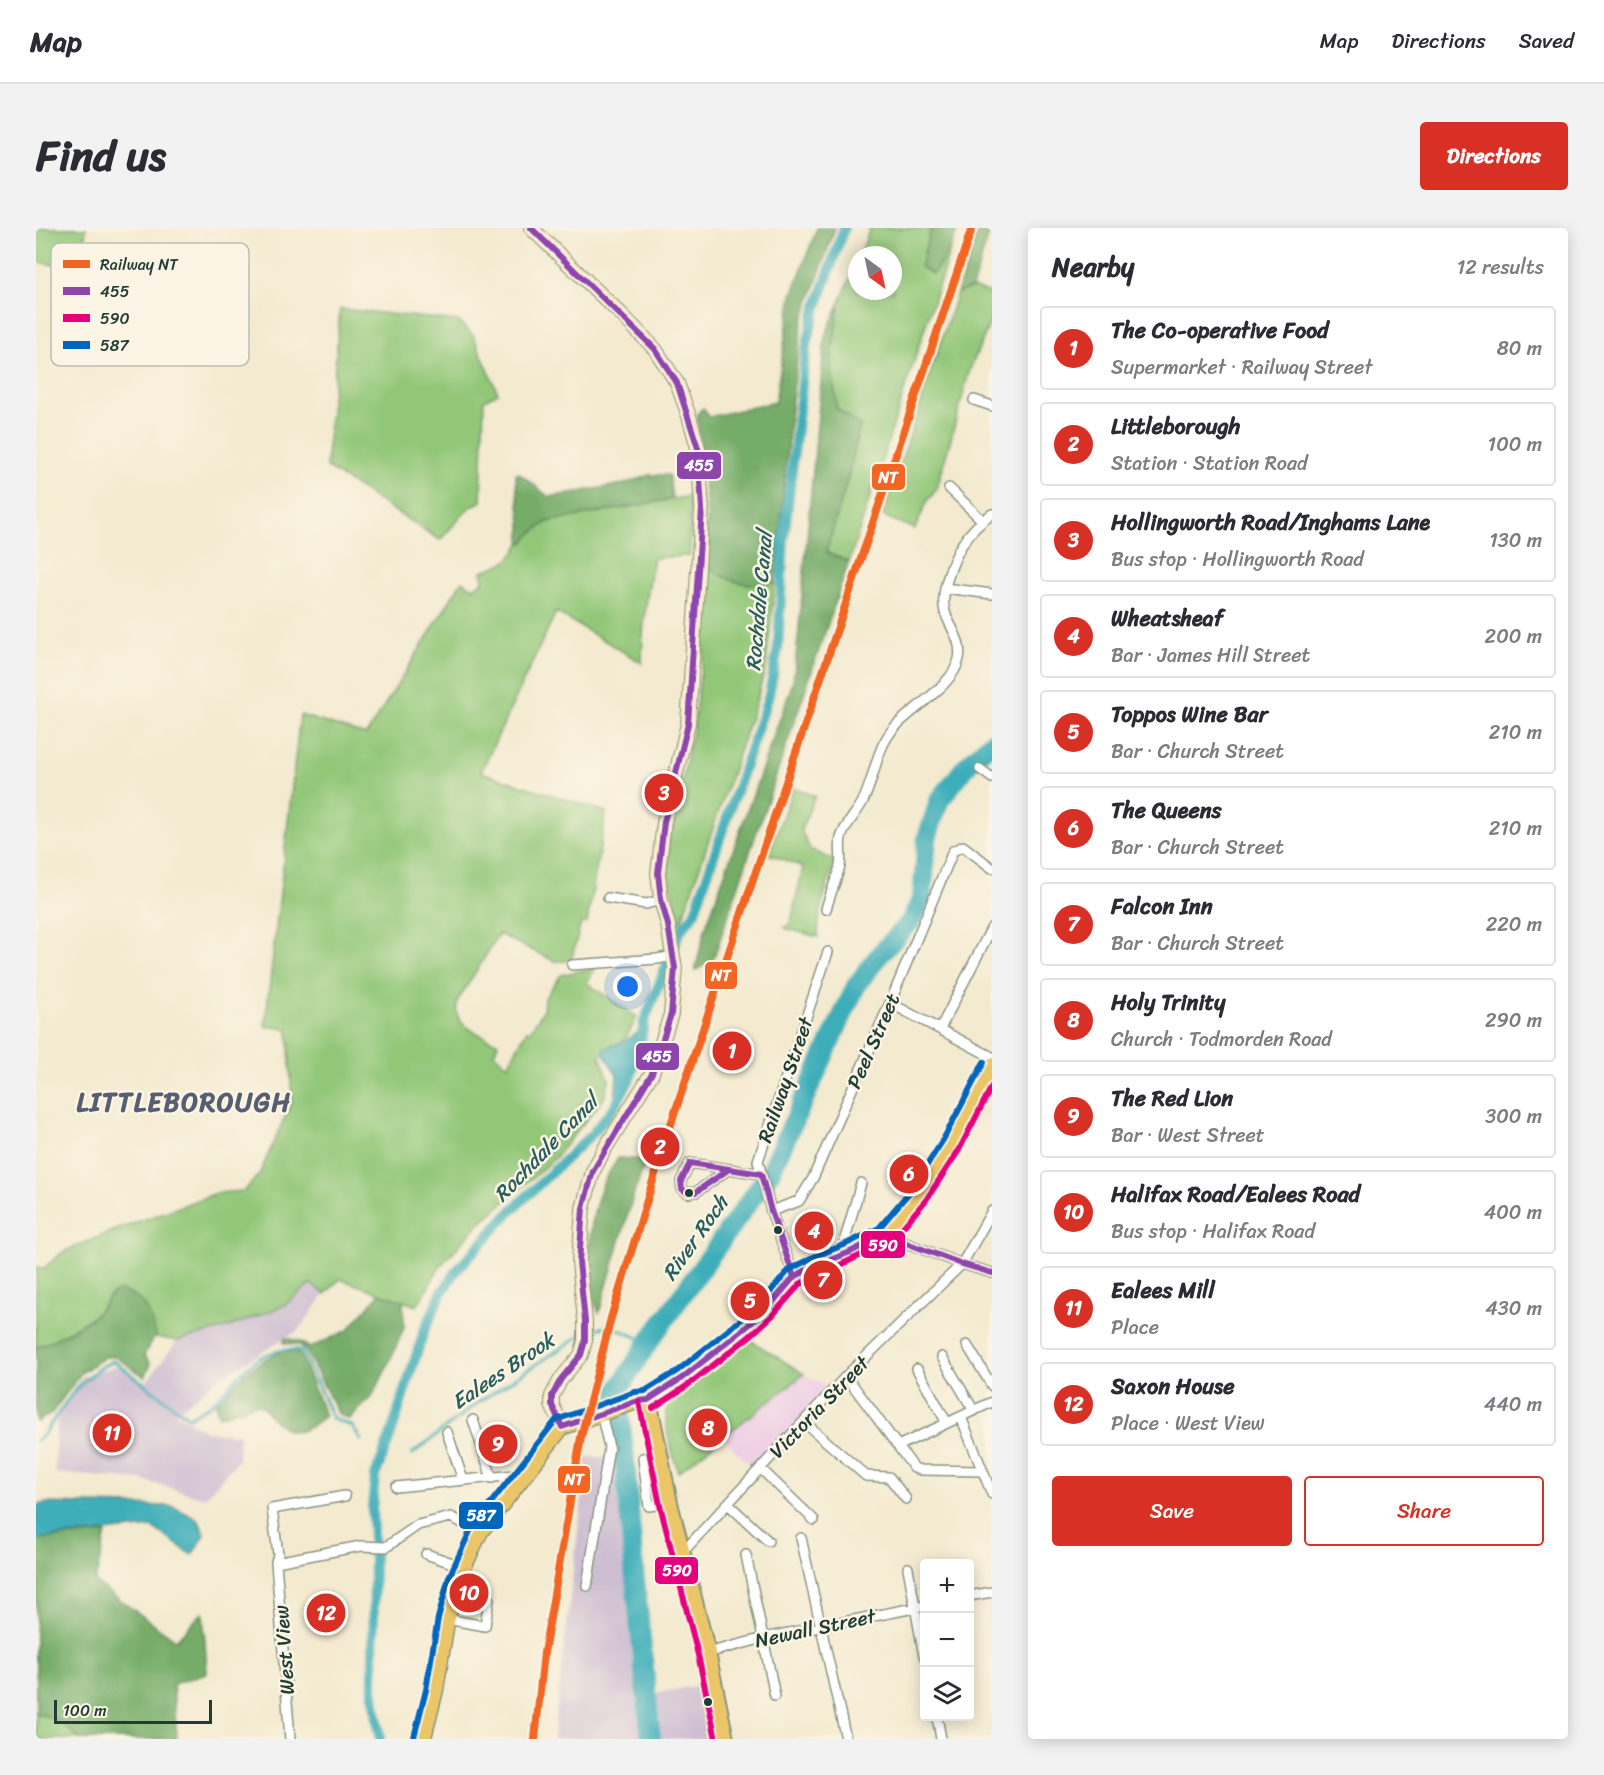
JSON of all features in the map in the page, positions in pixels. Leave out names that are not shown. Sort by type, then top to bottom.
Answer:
[{"type":"highway","points":[[725,1739],[707,1653],[669,1503],[660,1455],[643,1401],[682,1378],[744,1329],[766,1310],[794,1277],[885,1235],[918,1195],[951,1145],[992,1066]]},
{"type":"main road","points":[[531,228],[655,349],[677,383],[690,416],[698,448],[702,509],[688,724],[664,822],[658,873],[661,900],[675,962],[675,988],[671,1014],[652,1073],[593,1171],[583,1208],[579,1262],[585,1334],[581,1355],[561,1379],[552,1396],[552,1405],[562,1427]]},
{"type":"main road","points":[[425,1738],[447,1619],[458,1579],[480,1532],[562,1427],[643,1401]]},
{"type":"street","points":[[974,400],[989,401]]},
{"type":"street","points":[[949,488],[983,521]]},
{"type":"street","points":[[826,909],[840,864],[841,838],[863,801],[886,738],[941,686],[956,667],[959,647],[955,631],[945,613],[943,603],[945,588],[954,557],[961,545],[992,514]]},
{"type":"street","points":[[945,588],[992,594]]},
{"type":"street","points":[[980,769],[992,778]]},
{"type":"street","name":"Peel Street","points":[[770,1206],[799,1201],[813,1178],[890,1003],[953,851],[963,846],[992,868]]},
{"type":"street","points":[[608,898],[646,904],[661,900]]},
{"type":"street","points":[[940,1029],[992,927]]},
{"type":"street","name":"Railway Street","points":[[794,1277],[770,1206],[758,1161],[828,952]]},
{"type":"street","points":[[572,964],[657,959],[675,962]]},
{"type":"street","points":[[890,1003],[992,1057]]},
{"type":"street","points":[[729,1169],[696,1192],[688,1193],[682,1189],[681,1181],[690,1163],[729,1169],[761,1174]]},
{"type":"street","points":[[848,1253],[845,1239],[861,1183]]},
{"type":"street","name":"Victoria Street","points":[[681,1554],[846,1376],[962,1264],[992,1211]]},
{"type":"street","points":[[885,1235],[992,1273]]},
{"type":"street","points":[[967,1345],[992,1386]]},
{"type":"street","points":[[942,1357],[974,1411]]},
{"type":"street","points":[[917,1369],[947,1423]]},
{"type":"street","points":[[846,1376],[914,1468],[983,1471]]},
{"type":"street","points":[[898,1446],[992,1402]]},
{"type":"street","points":[[587,1586],[609,1447],[603,1412]]},
{"type":"street","points":[[961,1417],[992,1493]]},
{"type":"street","points":[[473,1420],[492,1478]]},
{"type":"street","points":[[804,1422],[866,1476],[889,1477],[906,1499]]},
{"type":"street","points":[[447,1432],[463,1480]]},
{"type":"street","points":[[760,1469],[814,1520]]},
{"type":"street","points":[[396,1487],[524,1474]]},
{"type":"street","name":"West View","points":[[290,1739],[276,1562],[278,1554],[272,1509],[345,1496]]},
{"type":"street","points":[[728,1504],[768,1541]]},
{"type":"street","points":[[276,1562],[361,1546],[386,1547],[418,1525],[451,1517],[480,1532]]},
{"type":"street","points":[[801,1538],[819,1627],[846,1739]]},
{"type":"street","points":[[426,1554],[464,1567]]},
{"type":"street","points":[[746,1555],[775,1696]]},
{"type":"street","points":[[908,1568],[920,1607]]},
{"type":"street","points":[[974,1595],[992,1592]]},
{"type":"street","points":[[447,1619],[485,1626],[489,1599]]},
{"type":"street","name":"Newall Street","points":[[707,1653],[764,1638],[920,1607]]},
{"type":"street","points":[[938,1721],[941,1739]]},
{"type":"shaded area","points":[[311,1284],[325,1294],[299,1330],[216,1380],[175,1413],[206,1431],[239,1435],[238,1460],[205,1498],[142,1480],[55,1473],[57,1413],[82,1377],[116,1366],[146,1382],[177,1341],[229,1327],[282,1306]]},
{"type":"shaded area","points":[[804,1374],[831,1389],[756,1470],[723,1438]]},
{"type":"shaded area","points":[[587,1457],[621,1457],[641,1696],[700,1685],[713,1739],[553,1739]]},
{"type":"green space","points":[[36,228],[86,228],[85,243],[51,243],[51,264],[36,262]]},
{"type":"green space","points":[[817,228],[835,228],[802,323],[792,400],[775,583],[746,584],[730,580],[706,565],[707,513],[697,414],[703,408],[709,417],[775,402],[792,295]]},
{"type":"green space","points":[[870,228],[931,228],[921,267],[933,274],[950,250],[849,562],[826,553],[846,485],[860,425],[837,409],[831,363],[839,304],[848,283],[848,300],[902,300],[902,246],[863,246]]},
{"type":"green space","points":[[931,228],[958,228],[950,250],[933,274],[920,267]]},
{"type":"green space","points":[[979,228],[991,228],[972,288],[957,293]]},
{"type":"green space","points":[[972,288],[992,293],[992,318],[970,369],[937,489],[928,500],[915,529],[883,516],[957,293]]},
{"type":"green space","points":[[839,304],[831,363],[837,409],[860,425],[846,485],[826,552],[849,562],[713,960],[695,971],[705,929],[793,682],[825,336]]},
{"type":"green space","points":[[340,309],[458,321],[473,335],[498,393],[484,400],[481,501],[469,508],[440,540],[326,467]]},
{"type":"green space","points":[[519,473],[549,497],[624,484],[650,475],[669,475],[672,499],[547,522],[523,543],[520,543],[521,526],[516,484],[516,475]]},
{"type":"green space","points":[[690,496],[690,556],[654,558],[645,610],[642,663],[556,612],[481,772],[606,812],[587,923],[581,923],[571,961],[554,961],[499,934],[458,1000],[456,1009],[458,1016],[468,1028],[498,1043],[494,1053],[508,1065],[527,1030],[530,1031],[543,1011],[544,999],[561,975],[596,967],[587,983],[637,1017],[624,1039],[607,1047],[600,1056],[609,1080],[605,1097],[554,1159],[478,1225],[441,1265],[417,1306],[340,1279],[325,1294],[311,1284],[283,1306],[229,1327],[177,1341],[155,1337],[156,1335],[112,1293],[94,1316],[50,1342],[36,1347],[36,1267],[44,1268],[63,1252],[113,1231],[217,1193],[244,1191],[259,1175],[292,1101],[288,1029],[265,1026],[300,715],[366,735],[462,581],[473,588],[483,582],[482,571],[505,562],[513,555],[520,543],[523,543],[547,522]]},
{"type":"green space","points":[[706,565],[730,580],[746,584],[775,583],[766,666],[756,702],[680,925],[668,874],[669,842],[693,729],[703,654]]},
{"type":"green space","points":[[793,788],[815,796],[801,830],[810,849],[835,861],[821,908],[818,937],[785,928],[791,922],[803,867],[769,854]]},
{"type":"green space","points":[[618,1158],[646,1160],[599,1313],[590,1284],[591,1233],[602,1186]]},
{"type":"green space","points":[[120,1290],[136,1297],[146,1306],[154,1326],[156,1335],[144,1355],[151,1364],[145,1377],[116,1357],[105,1357],[82,1372],[51,1414],[36,1422],[36,1347],[89,1320],[111,1295]]},
{"type":"green space","points":[[380,1293],[403,1301],[404,1328],[372,1397],[349,1419],[339,1415],[306,1351],[300,1345],[283,1343],[285,1338],[301,1342],[310,1348],[348,1330]]},
{"type":"green space","points":[[750,1340],[804,1374],[678,1472],[666,1425],[667,1406],[670,1399],[704,1369],[743,1341]]},
{"type":"green space","points":[[284,1351],[300,1353],[325,1416],[310,1427],[298,1432],[286,1429],[257,1404],[219,1416],[215,1404],[230,1388],[255,1366]]},
{"type":"green space","points":[[106,1533],[95,1582],[176,1640],[203,1612],[207,1673],[173,1684],[177,1739],[80,1739],[57,1720],[36,1713],[36,1539]]},
{"type":"green space","points":[[36,1713],[57,1720],[80,1739],[36,1739]]},
{"type":"water","points":[[642,1030],[632,1070],[614,1107],[617,1075],[604,1054],[605,1048],[621,1043]]},
{"type":"water","points":[[45,1503],[172,1506],[198,1519],[205,1535],[192,1555],[152,1527],[36,1539],[36,1506]]},
{"type":"waterway","name":"Rochdale Canal","points":[[380,1739],[373,1689],[372,1508],[375,1476],[424,1331],[442,1292],[457,1270],[509,1213],[593,1133],[614,1107],[630,1079],[640,1048],[644,1022],[680,931],[694,914],[769,695],[778,648],[784,539],[806,349],[814,315],[844,228]]},
{"type":"waterway","name":"River Roch","points":[[651,1739],[617,1392],[648,1343],[771,1171],[856,986],[880,954],[911,921],[922,898],[927,838],[939,801],[967,765],[992,742]]},
{"type":"waterway","name":"Ealees Brook","points":[[589,1332],[604,1327],[611,1328],[626,1332],[648,1343]]},
{"type":"waterway","name":"Ealees Brook","points":[[412,1454],[480,1401],[580,1336]]},
{"type":"waterway","name":"Ealees Brook","points":[[36,1441],[82,1383],[102,1367],[114,1361],[188,1417],[204,1409],[252,1363],[265,1355],[282,1350],[302,1350],[333,1419],[352,1426],[361,1440]]},
{"type":"rail line","name":"NT","points":[[535,1739],[544,1653],[581,1437],[611,1318],[663,1148],[972,228]]},
{"type":"transit line","name":"455","points":[[531,228],[655,349],[677,383],[698,448],[702,509],[688,724],[664,822],[658,873],[661,900],[668,925],[675,968],[671,1014],[652,1073],[593,1171],[583,1208],[579,1262],[585,1341],[581,1355],[561,1379],[552,1396],[552,1405],[562,1427],[638,1401],[648,1400],[682,1378],[744,1329],[766,1310],[794,1277],[885,1235],[992,1273]]},
{"type":"transit line","name":"587","points":[[414,1737],[426,1690],[438,1618],[449,1577],[472,1527],[556,1420],[635,1392],[645,1391],[677,1371],[760,1304],[789,1270],[879,1228],[911,1190],[943,1140],[984,1062]]},
{"type":"transit line","name":"590","points":[[653,1408],[688,1385],[750,1336],[772,1316],[800,1284],[891,1241],[926,1200],[959,1150],[992,1086]]},
{"type":"transit line","name":"455","points":[[690,1163],[729,1169],[696,1192],[688,1193],[682,1189],[681,1181],[690,1163]]},
{"type":"transit line","name":"455","points":[[729,1169],[761,1174],[794,1277]]},
{"type":"transit line","name":"590","points":[[639,1402],[660,1505],[698,1655],[716,1739]]},
{"type":"place","name":"Hollingworth Road/Inghams Lane","points":[[664,793]]},
{"type":"place","name":"The Co-operative Food","points":[[732,1051]]},
{"type":"place","name":"Littleborough","points":[[660,1147]]},
{"type":"place","name":"The Queens","points":[[909,1174]]},
{"type":"place","name":"Wheatsheaf","points":[[814,1231]]},
{"type":"place","name":"Falcon Inn","points":[[823,1280]]},
{"type":"place","name":"Toppos Wine Bar","points":[[750,1301]]},
{"type":"place","name":"Holy Trinity","points":[[708,1428]]},
{"type":"place","name":"Ealees Mill","points":[[112,1433]]},
{"type":"place","name":"The Red Lion","points":[[498,1444]]},
{"type":"place","name":"Halifax Road/Ealees Road","points":[[469,1593]]},
{"type":"place","name":"Saxon House","points":[[326,1613]]},
{"type":"district","name":"LITTLEBOROUGH","points":[[184,1102]]}]
